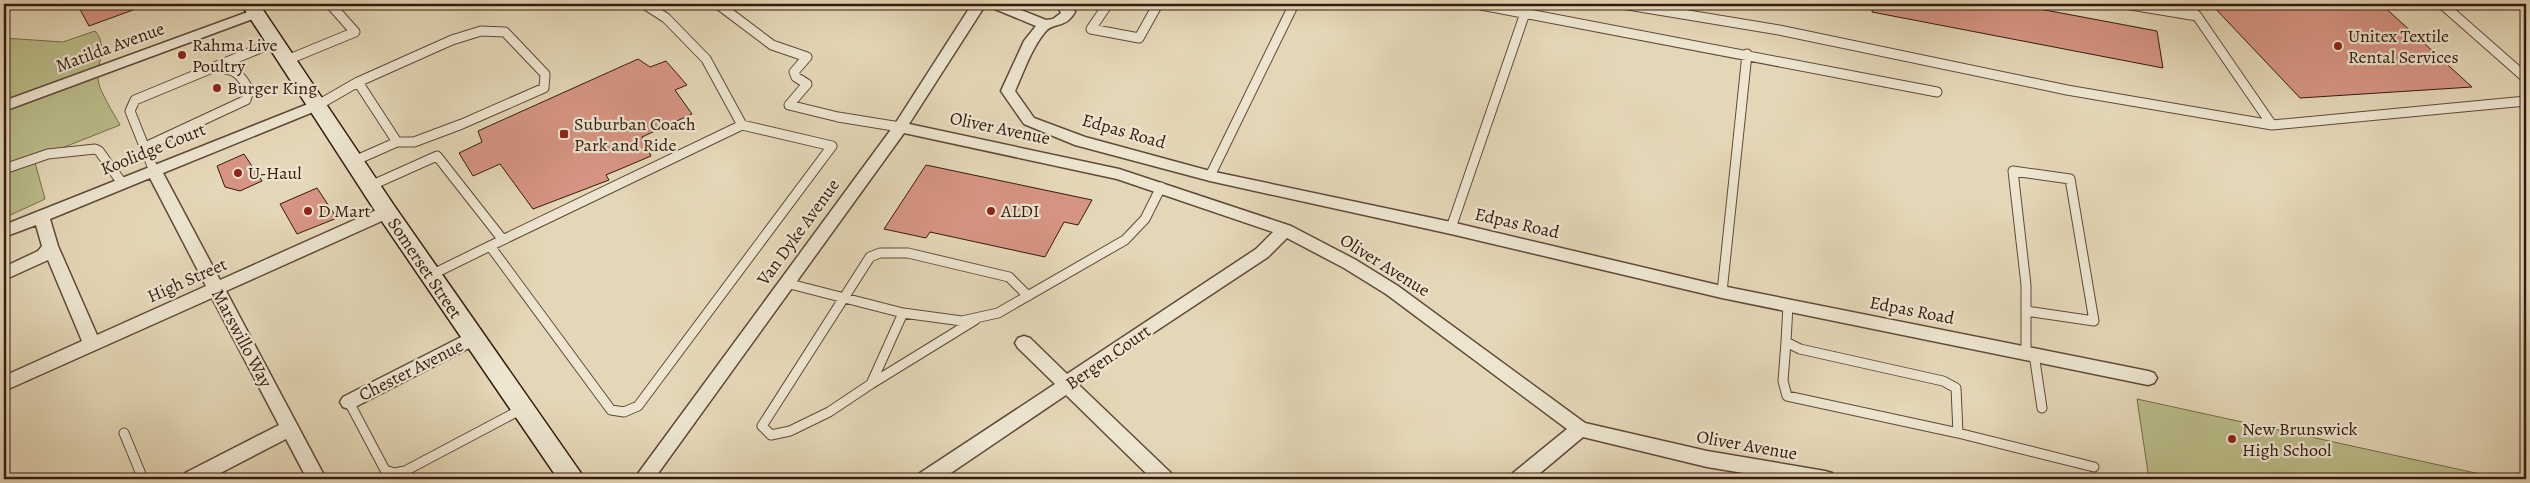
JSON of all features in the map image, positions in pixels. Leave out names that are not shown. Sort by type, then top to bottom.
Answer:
[{"type":"main road","name":"Somerset Street","points":[[255,7],[281,51],[387,212],[572,479]]},
{"type":"street","name":"Van Dyke Avenue","points":[[643,479],[900,127],[979,4]]},
{"type":"street","points":[[995,4],[1044,24],[1062,19],[1068,12],[1064,4]]},
{"type":"street","name":"Matilda Avenue","points":[[4,106],[255,7]]},
{"type":"street","name":"Edpas Road","points":[[1044,24],[1031,41],[1008,91],[1029,121],[1080,141],[1210,176],[1451,228],[1722,292],[2148,378]]},
{"type":"street","name":"Koolidge Court","points":[[4,231],[318,105]]},
{"type":"street","name":"Oliver Avenue","points":[[900,127],[1119,174],[1285,230],[1350,264],[1392,290],[1580,429],[1707,459],[1825,479]]},
{"type":"street","name":"Marswillo Way","points":[[154,171],[317,479]]},
{"type":"street","name":"High Street","points":[[4,384],[387,212]]},
{"type":"street","points":[[41,216],[50,246],[92,344]]},
{"type":"street","name":"Bergen Court","points":[[927,479],[1068,385],[1085,369],[1262,254],[1285,230]]},
{"type":"street","points":[[4,274],[44,255],[50,246]]},
{"type":"street","name":"Chester Avenue","points":[[349,402],[473,338]]},
{"type":"street","points":[[1024,342],[1164,479]]},
{"type":"street","points":[[192,479],[290,428]]},
{"type":"street","points":[[1520,479],[1580,429]]},
{"type":"lane","points":[[154,171],[130,111],[135,100],[145,94],[212,68],[356,32],[330,4]]},
{"type":"lane","points":[[644,4],[666,18],[706,59],[742,125]]},
{"type":"lane","points":[[719,4],[772,45],[807,57],[794,72],[796,77],[807,84],[789,105],[838,117],[900,127]]},
{"type":"lane","points":[[1108,4],[1091,29],[1138,38],[1158,4]]},
{"type":"lane","points":[[1210,176],[1294,4]]},
{"type":"lane","points":[[1476,4],[1747,54],[1937,92]]},
{"type":"lane","points":[[1622,4],[1779,30],[2067,90],[2272,124],[2526,101]]},
{"type":"lane","points":[[2125,4],[2197,16]]},
{"type":"lane","points":[[2185,4],[2197,16],[2272,124]]},
{"type":"lane","points":[[2442,4],[2526,78]]},
{"type":"lane","points":[[1451,228],[1525,13]]},
{"type":"lane","points":[[318,105],[358,82],[452,40],[481,31],[505,32],[545,74],[544,88],[462,124],[414,142],[397,142],[354,161]]},
{"type":"lane","points":[[1722,292],[1747,54]]},
{"type":"lane","points":[[145,146],[233,107],[248,97],[249,90],[240,73],[231,68],[212,68]]},
{"type":"lane","points":[[358,82],[397,142]]},
{"type":"lane","points":[[430,275],[490,246],[742,125],[832,146],[638,406],[631,411],[623,413],[611,410],[490,246]]},
{"type":"lane","points":[[4,169],[26,160],[50,154],[95,149],[99,151],[122,183]]},
{"type":"lane","points":[[370,186],[437,156],[503,240]]},
{"type":"lane","points":[[2026,311],[2094,321],[2070,179],[2013,171],[2026,285],[2026,311],[2030,353],[2042,408]]},
{"type":"lane","points":[[786,283],[903,313],[962,320],[977,319],[998,313],[1125,240],[1145,219],[1161,187]]},
{"type":"lane","points":[[977,319],[829,412],[790,431],[771,435],[762,426],[870,257],[880,253],[908,253],[1009,277],[1028,296]]},
{"type":"lane","points":[[1788,305],[1783,381],[1787,396],[1958,433],[2094,467]]},
{"type":"lane","points":[[871,384],[903,313]]},
{"type":"lane","points":[[1786,342],[1800,349],[1943,381],[1956,388],[1958,433]]},
{"type":"lane","points":[[349,402],[385,470],[394,473],[405,472],[522,408]]},
{"type":"lane","points":[[124,433],[143,479]]},
{"type":"green space","points":[[95,31],[101,42],[99,83],[103,95],[120,125],[34,159],[45,199],[4,218],[4,38],[63,42]]},
{"type":"green space","name":"New Brunswick High School","points":[[2137,399],[2503,479],[2149,479]]},
{"type":"building","points":[[77,4],[143,4],[144,6],[89,26]]},
{"type":"building","points":[[1873,4],[2013,4],[2157,31],[2163,68],[1872,12]]},
{"type":"building","name":"Unitex Textile Rental Services","points":[[2211,4],[2381,4],[2472,87],[2300,98]]},
{"type":"building","name":"Suburban Coach Park and Ride","points":[[638,59],[650,67],[666,61],[687,85],[675,90],[692,114],[642,137],[651,156],[606,175],[609,180],[533,209],[500,164],[473,176],[459,153],[482,142],[478,131]]},
{"type":"building","name":"U-Haul","points":[[244,154],[262,181],[240,191],[225,187],[217,166]]},
{"type":"building","name":"ALDI","points":[[926,165],[1092,200],[1078,225],[1064,222],[1045,257],[930,232],[926,238],[884,229]]},
{"type":"building","name":"D Mart","points":[[317,188],[337,218],[297,234],[280,204]]},
{"type":"place","name":"Unitex Textile Rental Services","points":[[2338,46]]},
{"type":"place","name":"Rahma Live Poultry","points":[[182,55]]},
{"type":"place","name":"Burger King","points":[[217,88]]},
{"type":"place","name":"Suburban Coach Park and Ride","points":[[564,134]]},
{"type":"place","name":"U-Haul","points":[[238,173]]},
{"type":"place","name":"D Mart","points":[[308,211]]},
{"type":"place","name":"ALDI","points":[[991,211]]},
{"type":"place","name":"New Brunswick High School","points":[[2232,439]]}]
